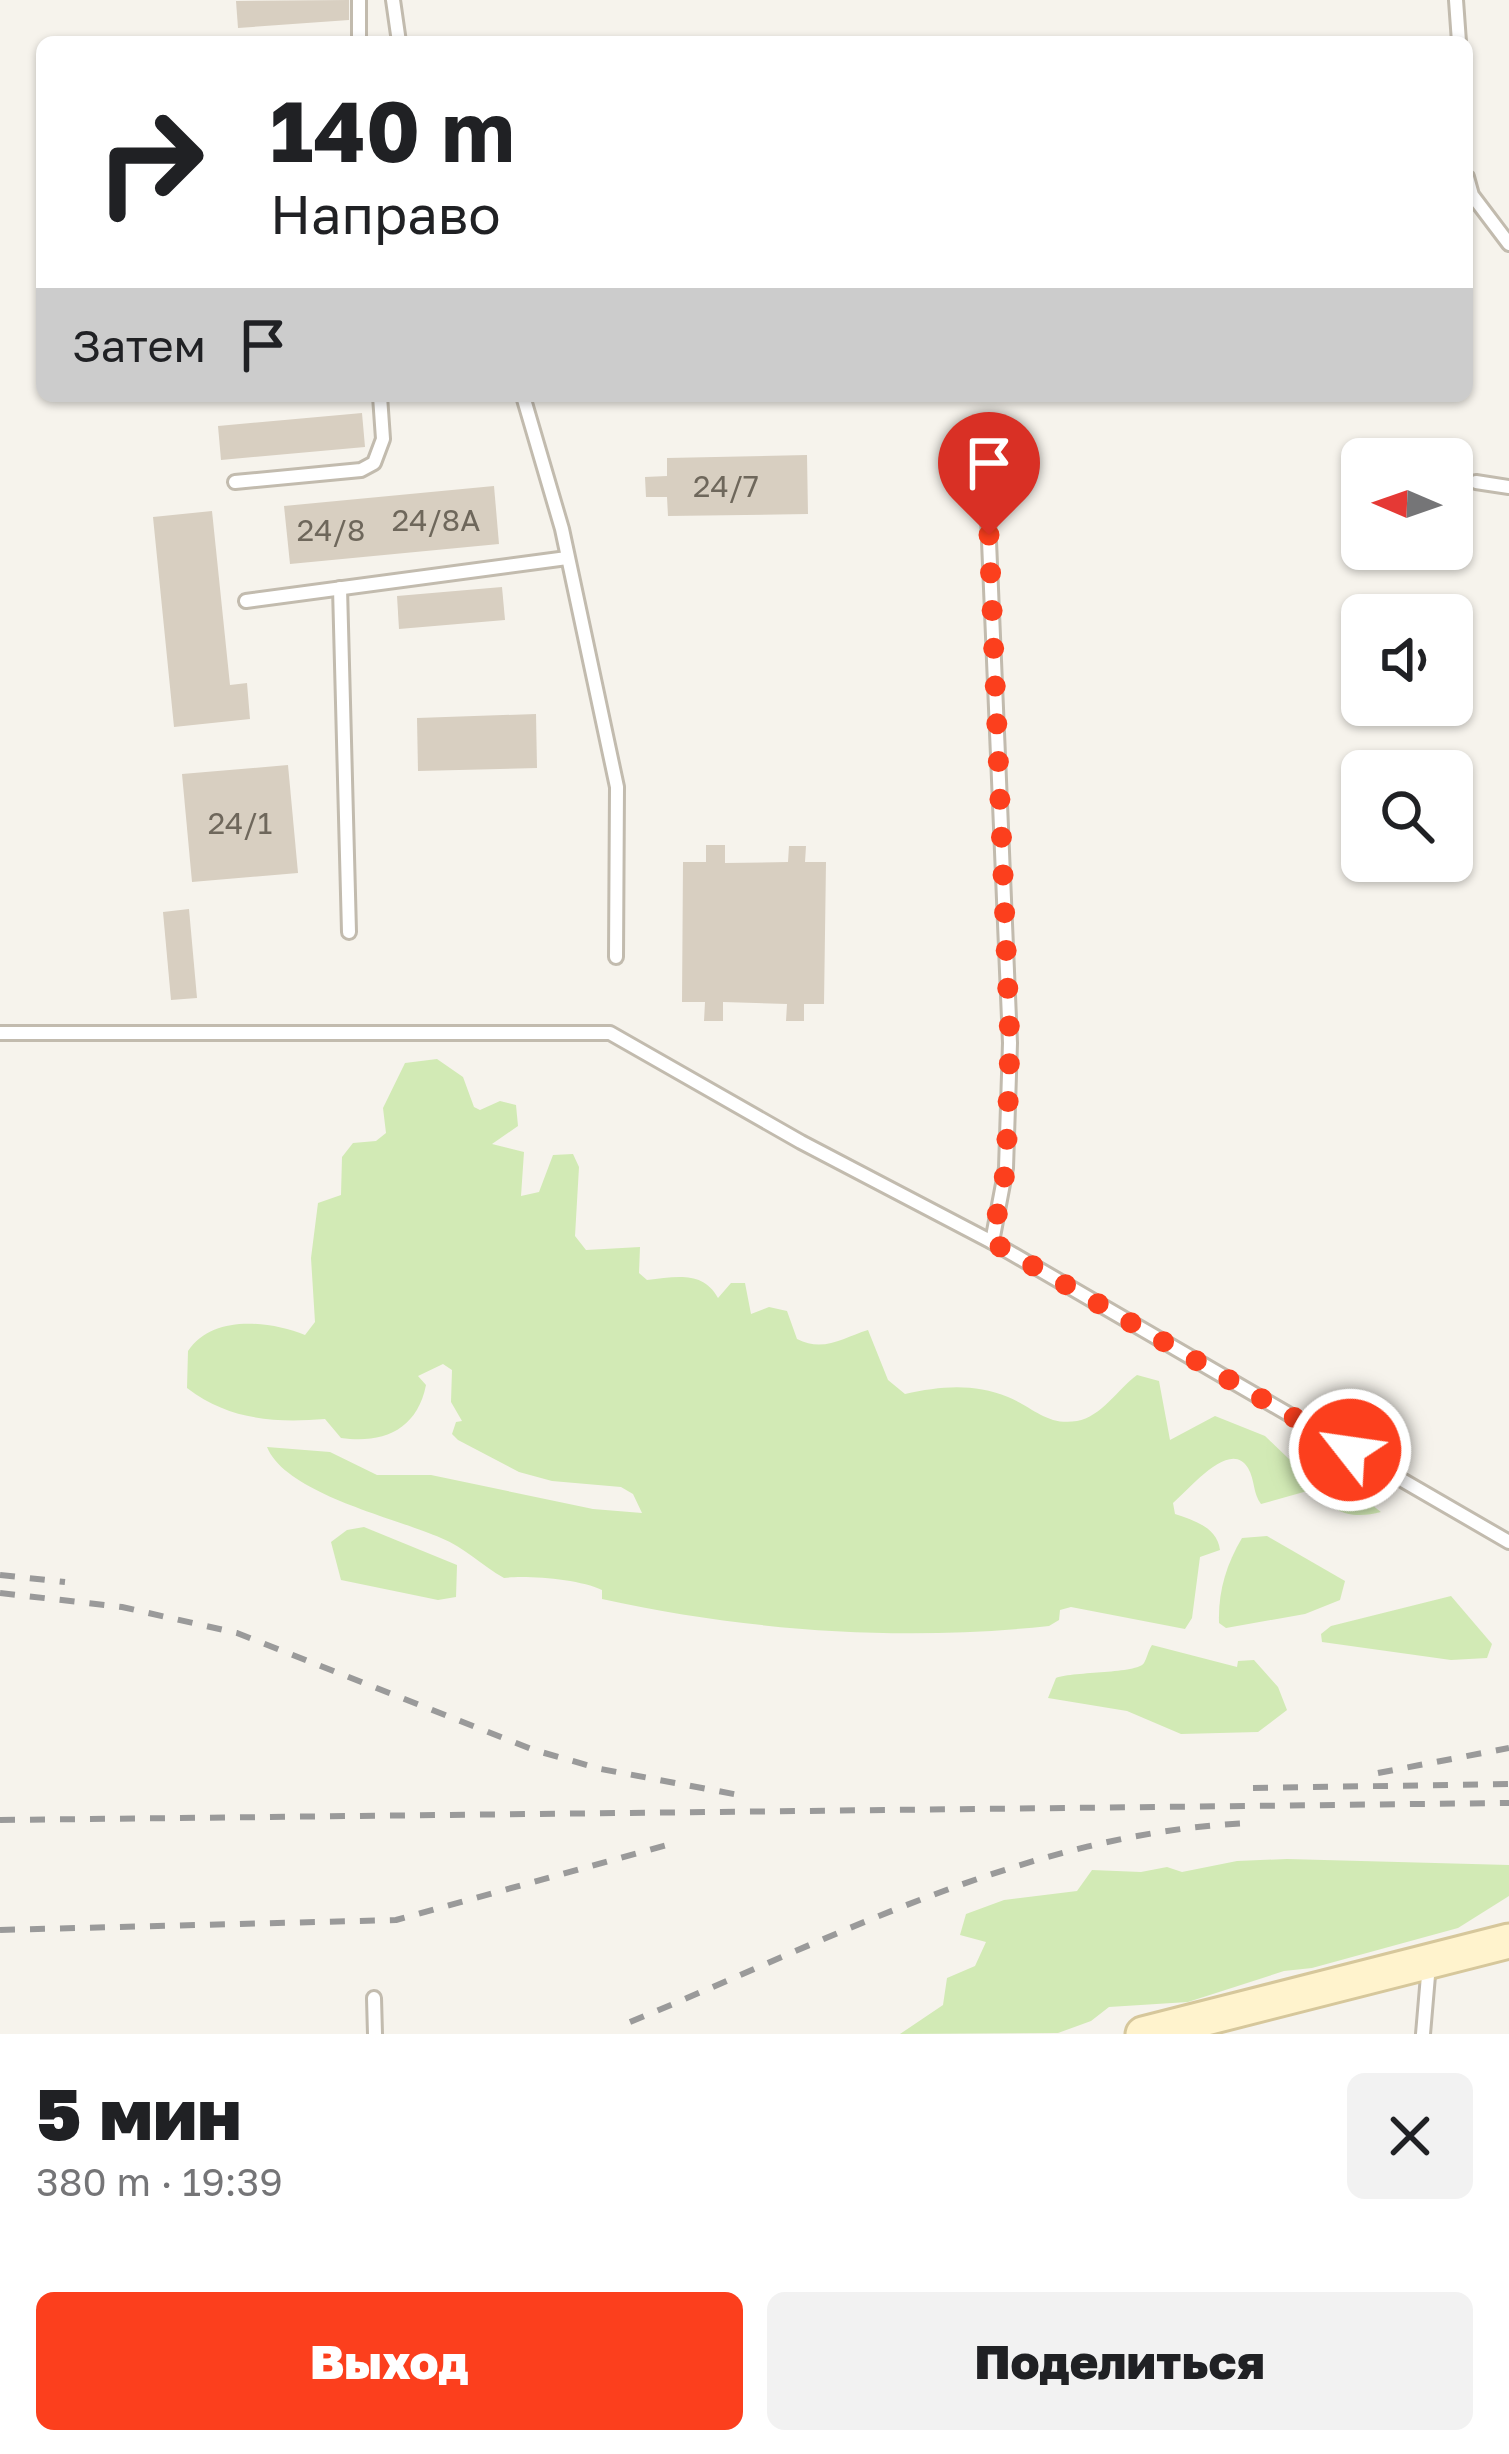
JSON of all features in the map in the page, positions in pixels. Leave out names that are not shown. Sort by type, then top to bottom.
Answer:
[{"type":"main road","points":[[1143,2034],[1509,1941]]},
{"type":"lane","points":[[359,0],[359,36]]},
{"type":"lane","points":[[393,0],[398,36]]},
{"type":"lane","points":[[1456,0],[1459,36]]},
{"type":"lane","points":[[1473,196],[1509,244]]},
{"type":"lane","points":[[235,482],[361,470],[374,463],[383,440],[380,402]]},
{"type":"lane","points":[[525,402],[567,558],[617,788],[616,957]]},
{"type":"lane","points":[[1476,482],[1509,487]]},
{"type":"lane","points":[[987,493],[1010,1043],[1006,1168],[992,1242]]},
{"type":"lane","points":[[246,601],[567,558]]},
{"type":"lane","points":[[340,588],[349,932]]},
{"type":"lane","points":[[0,1033],[610,1033],[801,1142],[992,1242],[1509,1542]]},
{"type":"lane","points":[[1423,2034],[1429,1961]]},
{"type":"lane","points":[[374,1998],[375,2034]]},
{"type":"green space","points":[[437,1059],[463,1077],[474,1107],[480,1110],[500,1101],[516,1105],[518,1126],[492,1144],[524,1152],[521,1196],[539,1192],[553,1155],[573,1154],[579,1167],[575,1236],[586,1250],[640,1247],[639,1273],[647,1280],[696,1279],[718,1298],[731,1283],[745,1283],[751,1314],[769,1307],[787,1311],[797,1339],[807,1343],[834,1342],[868,1330],[888,1380],[905,1394],[944,1388],[982,1390],[1066,1422],[1094,1414],[1137,1375],[1159,1381],[1170,1440],[1215,1416],[1265,1436],[1289,1459],[1336,1477],[1381,1512],[1346,1513],[1318,1488],[1261,1504],[1248,1468],[1231,1459],[1210,1469],[1173,1503],[1175,1514],[1210,1530],[1220,1550],[1200,1557],[1192,1618],[1185,1629],[1071,1607],[1060,1610],[1059,1620],[1049,1626],[881,1633],[712,1619],[602,1599],[602,1590],[580,1583],[504,1578],[449,1542],[344,1503],[296,1478],[267,1447],[330,1452],[377,1475],[431,1475],[593,1509],[642,1513],[633,1494],[621,1487],[552,1481],[519,1472],[458,1440],[452,1434],[456,1422],[462,1421],[451,1402],[452,1370],[443,1364],[418,1376],[426,1385],[406,1423],[371,1439],[341,1438],[325,1419],[270,1419],[236,1413],[187,1388],[188,1351],[212,1331],[259,1324],[305,1335],[315,1322],[311,1258],[318,1203],[341,1195],[342,1157],[353,1143],[376,1141],[386,1133],[383,1108],[405,1063]]},
{"type":"green space","points":[[364,1527],[457,1565],[456,1597],[438,1600],[341,1580],[331,1542],[347,1530]]},
{"type":"green space","points":[[1267,1536],[1345,1581],[1340,1600],[1305,1614],[1226,1628],[1219,1623],[1220,1600],[1232,1558],[1242,1538]]},
{"type":"green space","points":[[1451,1596],[1492,1644],[1487,1658],[1451,1660],[1322,1642],[1321,1634],[1331,1626]]},
{"type":"green space","points":[[1152,1645],[1237,1667],[1238,1661],[1254,1660],[1278,1687],[1287,1710],[1258,1732],[1181,1734],[1127,1711],[1048,1698],[1056,1678],[1139,1667]]},
{"type":"green space","points":[[1237,1861],[1509,1865],[1509,1896],[1458,1928],[1312,1968],[1284,1971],[1188,2002],[1109,2007],[1091,2021],[1058,2033],[900,2034],[943,2005],[947,1978],[975,1966],[986,1942],[960,1935],[966,1914],[1004,1900],[1077,1891],[1092,1870],[1141,1872],[1167,1867],[1182,1872]]},
{"type":"building","points":[[349,0],[349,20],[238,28],[236,1]]},
{"type":"building","points":[[362,413],[365,447],[221,460],[218,426]]},
{"type":"building","points":[[807,455],[808,514],[668,516],[667,497],[646,497],[645,477],[667,476],[667,458]]},
{"type":"building","points":[[494,486],[499,544],[290,564],[284,506]]},
{"type":"building","points":[[212,511],[230,685],[247,683],[250,719],[174,727],[153,517]]},
{"type":"building","points":[[502,587],[505,620],[399,629],[397,596]]},
{"type":"building","points":[[536,714],[537,768],[418,771],[417,718]]},
{"type":"building","points":[[288,765],[298,873],[192,882],[182,774]]},
{"type":"building","points":[[706,845],[725,845],[725,863],[788,862],[789,846],[806,846],[805,862],[826,862],[824,1004],[804,1004],[804,1021],[786,1021],[787,1004],[723,1002],[723,1021],[704,1021],[705,1002],[682,1002],[683,862],[706,862]]},
{"type":"building","points":[[189,909],[197,998],[171,1000],[163,912]]},
{"type":"railway","points":[[0,1575],[65,1582]]},
{"type":"railway","points":[[0,1593],[122,1607],[237,1633],[534,1750],[601,1769],[739,1795]]},
{"type":"railway","points":[[1378,1773],[1509,1748]]},
{"type":"railway","points":[[1253,1788],[1509,1784]]},
{"type":"railway","points":[[0,1820],[1509,1803]]},
{"type":"railway","points":[[630,2022],[855,1926],[1009,1869],[1166,1831],[1248,1823]]},
{"type":"railway","points":[[0,1930],[396,1920],[674,1843]]},
{"type":"route","points":[[989,535],[1010,1043],[1006,1168],[992,1242],[1350,1450]]}]
